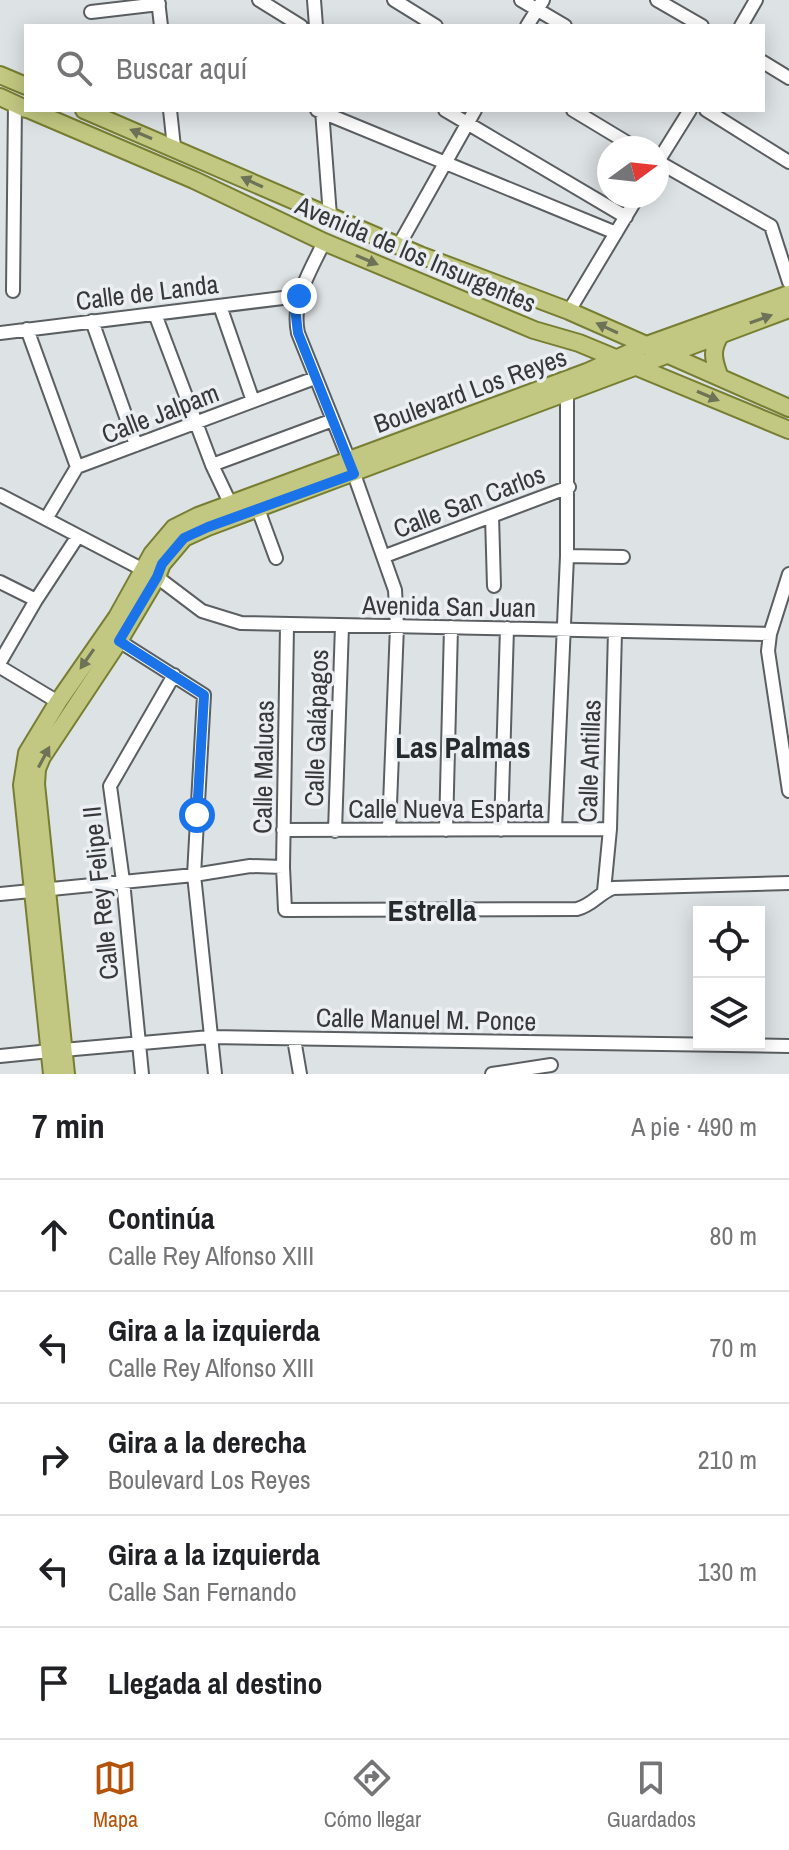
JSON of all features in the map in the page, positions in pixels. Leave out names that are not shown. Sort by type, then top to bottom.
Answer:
[{"type":"main road","points":[[0,75],[24,85]]},
{"type":"main road","name":"Avenida de los Insurgentes","points":[[34,112],[194,180],[297,231],[534,330],[579,343],[789,430]]},
{"type":"main road","name":"Avenida de los Insurgentes","points":[[89,112],[420,255],[569,311],[789,408]]},
{"type":"main road","points":[[194,180],[200,172],[198,157]]},
{"type":"main road","points":[[297,231],[293,216],[306,207]]},
{"type":"main road","name":"Boulevard Los Reyes","points":[[52,1074],[56,1050],[39,890],[22,785],[23,767],[27,753],[58,702],[150,573],[184,538],[208,527],[258,509],[351,467],[497,411],[644,346],[789,294]]},
{"type":"main road","name":"Boulevard Los Reyes","points":[[497,411],[567,393],[789,309]]},
{"type":"main road","points":[[719,375],[713,355],[714,344],[721,334]]},
{"type":"main road","points":[[579,343],[587,372]]},
{"type":"main road","name":"Boulevard Los Reyes","points":[[39,890],[37,769],[119,641],[150,573],[152,554],[174,528],[198,516],[351,467]]},
{"type":"main road","name":"Boulevard Los Reyes","points":[[56,1050],[66,1074]]},
{"type":"street","points":[[259,0],[298,24]]},
{"type":"street","points":[[314,0],[316,24]]},
{"type":"street","points":[[394,0],[433,24]]},
{"type":"street","points":[[521,0],[540,5],[563,24]]},
{"type":"street","points":[[657,0],[699,24]]},
{"type":"street","points":[[742,24],[756,0]]},
{"type":"street","points":[[91,12],[159,2],[161,24]]},
{"type":"street","points":[[528,24],[540,5]]},
{"type":"street","points":[[765,63],[789,78]]},
{"type":"street","points":[[13,291],[18,105]]},
{"type":"street","points":[[170,112],[174,147]]},
{"type":"street","points":[[320,112],[330,216]]},
{"type":"street","points":[[322,112],[616,233]]},
{"type":"street","points":[[448,112],[626,217]]},
{"type":"street","points":[[399,245],[474,112]]},
{"type":"street","points":[[576,112],[616,136]]},
{"type":"street","points":[[669,143],[689,112]]},
{"type":"street","points":[[709,112],[789,162]]},
{"type":"street","points":[[669,169],[771,226],[789,282]]},
{"type":"street","points":[[569,311],[631,208]]},
{"type":"street","points":[[324,242],[295,308],[298,333],[385,556],[395,590],[397,626],[389,830]]},
{"type":"street","name":"Calle de Landa","points":[[0,333],[299,296]]},
{"type":"street","points":[[220,306],[253,401]]},
{"type":"street","points":[[155,314],[212,465],[231,505]]},
{"type":"street","points":[[92,321],[136,445]]},
{"type":"street","points":[[27,329],[77,467]]},
{"type":"street","name":"Calle Jalpam","points":[[46,519],[77,467],[315,378]]},
{"type":"street","points":[[555,829],[569,487],[567,393]]},
{"type":"street","points":[[212,465],[333,420]]},
{"type":"street","name":"Calle San Carlos","points":[[385,556],[569,487]]},
{"type":"street","name":"Avenida San Juan","points":[[0,495],[150,573],[202,611],[241,623],[770,634]]},
{"type":"street","points":[[258,509],[276,558]]},
{"type":"street","points":[[492,516],[494,586]]},
{"type":"street","points":[[58,702],[0,665],[36,600],[78,536]]},
{"type":"street","points":[[567,556],[623,557]]},
{"type":"street","points":[[789,574],[784,605],[770,634],[768,651],[784,731],[789,791]]},
{"type":"street","points":[[0,582],[36,600]]},
{"type":"street","name":"Calle Malucas","points":[[287,626],[283,830],[285,910],[577,909],[592,905],[604,891]]},
{"type":"street","name":"Calle Galápagos","points":[[335,831],[342,626]]},
{"type":"street","points":[[446,830],[451,627]]},
{"type":"street","points":[[501,830],[507,628]]},
{"type":"street","name":"Calle Antillas","points":[[604,891],[610,829],[615,631]]},
{"type":"street","points":[[119,641],[204,695],[194,875],[215,1074]]},
{"type":"street","name":"Calle Rey Felipe II","points":[[142,1074],[123,881],[110,786],[174,675]]},
{"type":"street","name":"Calle Nueva Esparta","points":[[283,830],[610,829]]},
{"type":"street","points":[[0,894],[194,875],[250,866],[283,867]]},
{"type":"street","points":[[604,891],[613,888],[789,883]]},
{"type":"street","name":"Calle Manuel M. Ponce","points":[[0,1056],[138,1041],[210,1037],[789,1046]]},
{"type":"street","points":[[294,1039],[300,1074]]},
{"type":"street","points":[[492,1074],[552,1069],[549,1043]]},
{"type":"district","name":"Las Palmas","points":[[463,747]]},
{"type":"district","name":"Estrella","points":[[432,910]]},
{"type":"route","points":[[197,815],[204,695],[119,641],[162,564],[184,538],[354,474],[298,333],[295,308],[299,296]]}]
